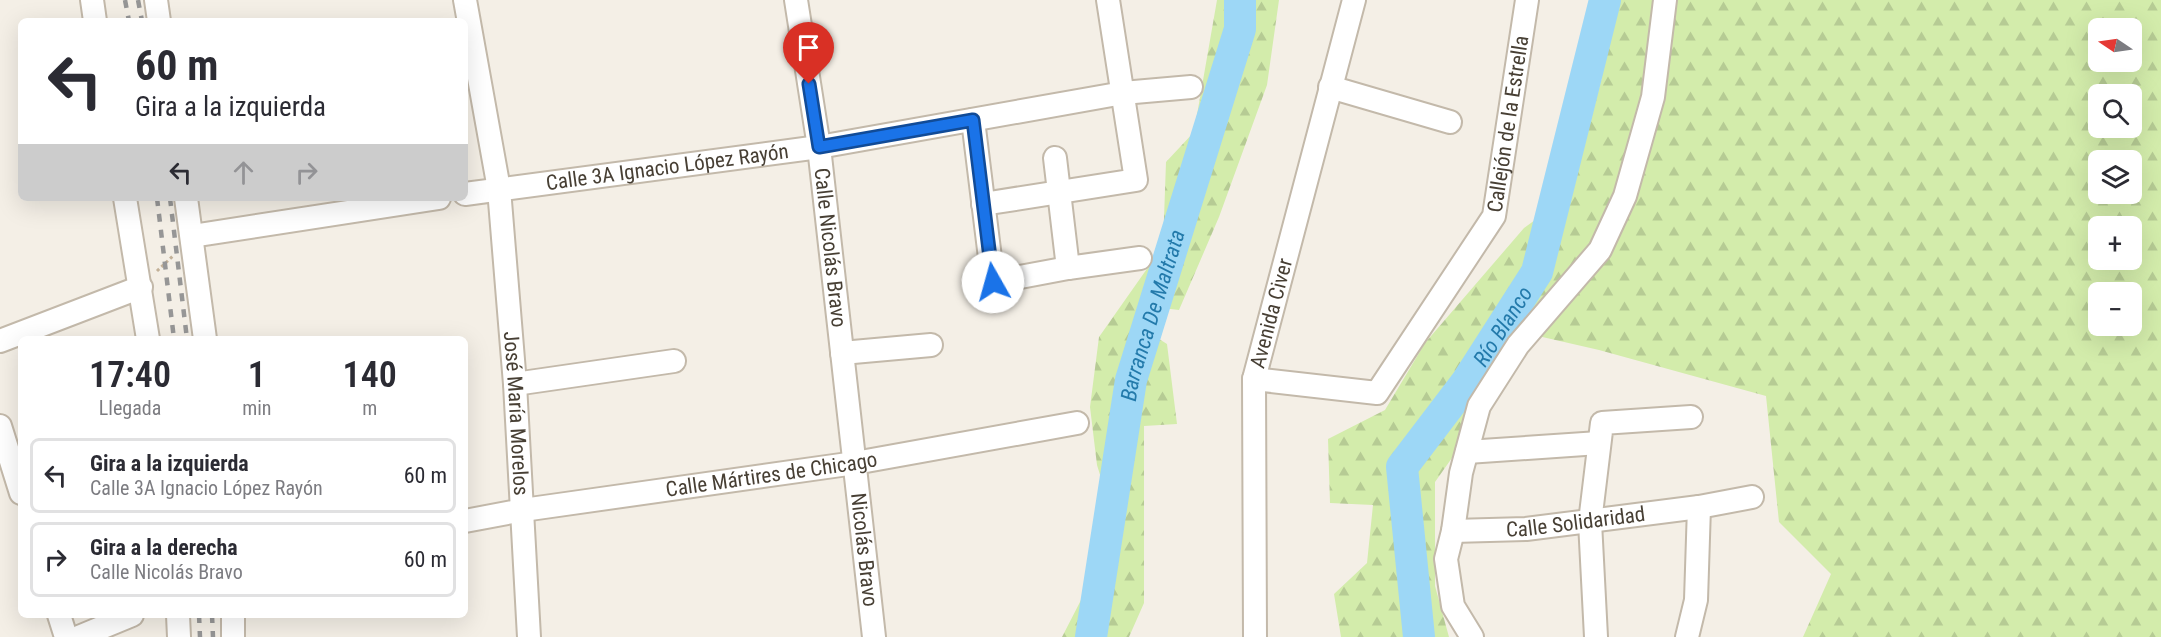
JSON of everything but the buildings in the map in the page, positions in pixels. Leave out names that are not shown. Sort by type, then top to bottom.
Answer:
[{"type":"street","points":[[92,0],[95,18]]},
{"type":"street","points":[[156,0],[159,18]]},
{"type":"street","name":"José María Morelos","points":[[465,0],[499,189],[515,384],[529,637]]},
{"type":"street","name":"Calle Nicolás Bravo","points":[[796,0],[819,147],[855,463]]},
{"type":"street","points":[[983,204],[1136,180],[1108,0]]},
{"type":"street","name":"Avenida Civer","points":[[1255,637],[1254,379],[1354,0]]},
{"type":"street","name":"Callejón de la Estrella","points":[[1254,379],[1377,393],[1494,216],[1527,0]]},
{"type":"street","points":[[1472,637],[1453,606],[1446,559],[1461,473],[1479,406],[1518,345],[1600,250],[1625,196],[1653,97],[1665,0]]},
{"type":"street","name":"Calle 3A Ignacio López Rayón","points":[[468,194],[819,147],[1123,93],[1191,87]]},
{"type":"street","points":[[1330,87],[1450,122]]},
{"type":"street","points":[[973,120],[993,282],[1140,258]]},
{"type":"street","points":[[1055,158],[1068,268]]},
{"type":"street","points":[[126,201],[148,336]]},
{"type":"street","points":[[186,201],[205,336]]},
{"type":"street","points":[[192,236],[420,201]]},
{"type":"street","points":[[0,341],[141,287]]},
{"type":"street","points":[[842,352],[931,345]]},
{"type":"street","points":[[515,384],[674,361]]},
{"type":"street","points":[[1467,452],[1692,417]]},
{"type":"street","name":"Calle Mártires de Chicago","points":[[468,520],[523,510],[855,463],[1077,423]]},
{"type":"street","points":[[0,426],[18,483]]},
{"type":"street","points":[[1596,637],[1590,522],[1600,433]]},
{"type":"street","name":"Nicolás Bravo","points":[[855,463],[874,637]]},
{"type":"street","name":"Calle Solidaridad","points":[[1452,531],[1526,529],[1590,522],[1752,497]]},
{"type":"street","points":[[1686,637],[1696,600],[1699,507]]},
{"type":"street","points":[[60,618],[66,637]]},
{"type":"street","points":[[79,637],[125,618]]},
{"type":"street","points":[[178,618],[179,637]]},
{"type":"street","points":[[233,618],[233,637]]},
{"type":"path","points":[[141,287],[192,236]]},
{"type":"green space","points":[[1217,0],[1279,0],[1267,85],[1219,217],[1179,310],[1162,308],[1148,332],[1167,344],[1177,424],[1144,426],[1144,603],[1129,637],[1062,637],[1117,530],[1097,465],[1090,407],[1099,337],[1163,246],[1166,162],[1194,132]]},
{"type":"green space","points":[[1595,0],[2161,0],[2161,637],[1803,637],[1831,574],[1779,522],[1766,396],[1599,350],[1538,336],[1435,482],[1435,586],[1449,637],[1341,637],[1334,594],[1367,563],[1373,505],[1330,503],[1328,439],[1385,410],[1425,343],[1524,228],[1571,194],[1602,77]]},
{"type":"waterway","name":"Barranca De Maltrata","points":[[1091,637],[1131,380],[1240,29],[1240,0]]},
{"type":"waterway","name":"Río Blanco","points":[[1419,637],[1402,467],[1466,383],[1537,272],[1605,0]]},
{"type":"railway","points":[[125,0],[128,18]]},
{"type":"railway","points":[[138,0],[141,18]]},
{"type":"railway","points":[[157,201],[174,336]]},
{"type":"railway","points":[[170,201],[187,336]]},
{"type":"railway","points":[[199,618],[200,637]]},
{"type":"railway","points":[[212,618],[213,637]]},
{"type":"route","points":[[809,84],[819,147],[973,120],[993,282]]}]
